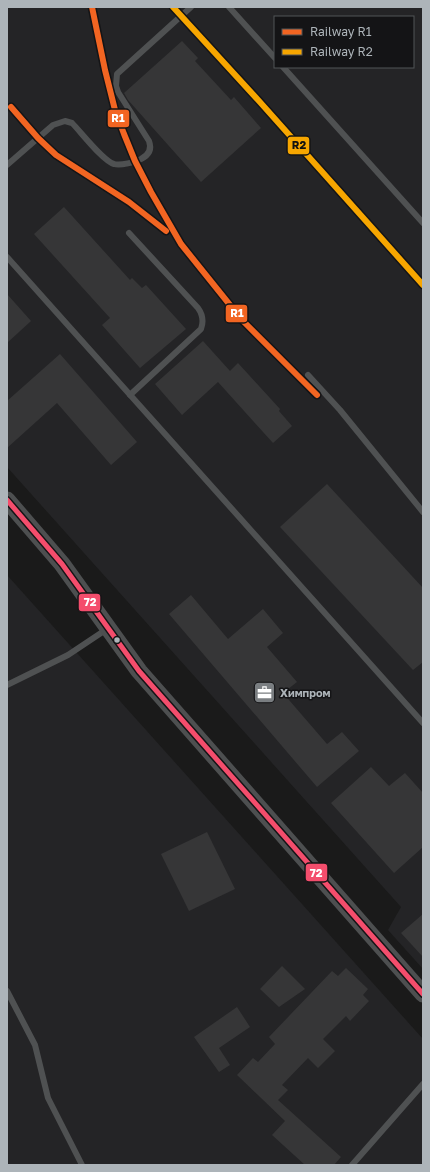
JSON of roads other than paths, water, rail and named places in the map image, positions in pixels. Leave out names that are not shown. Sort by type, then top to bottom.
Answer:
[{"type":"main road","points":[[7,500],[62,564],[139,671],[423,994]]},
{"type":"lane","points":[[7,166],[53,125],[65,121],[72,122],[106,160],[115,165],[135,162],[150,152],[150,141],[118,92],[116,86],[117,74],[191,7]]},
{"type":"lane","points":[[229,7],[274,57]]},
{"type":"lane","points":[[284,68],[423,223]]},
{"type":"lane","points":[[129,233],[198,308],[203,320],[201,329],[130,395]]},
{"type":"lane","points":[[7,257],[423,722]]},
{"type":"lane","points":[[308,375],[340,410],[423,512]]},
{"type":"lane","points":[[7,685],[68,654],[108,629]]},
{"type":"lane","points":[[7,991],[34,1045],[48,1098],[82,1165]]},
{"type":"lane","points":[[352,1165],[423,1084]]},
{"type":"rail line","name":"R1","points":[[92,7],[115,110],[124,134],[135,161],[151,192],[181,244],[242,320],[317,395]]},
{"type":"rail line","name":"R2","points":[[173,7],[423,285]]},
{"type":"rail line","name":"R1","points":[[11,107],[38,138],[56,155],[129,202],[166,231]]},
{"type":"place","name":"Химпром","points":[[265,693]]}]
